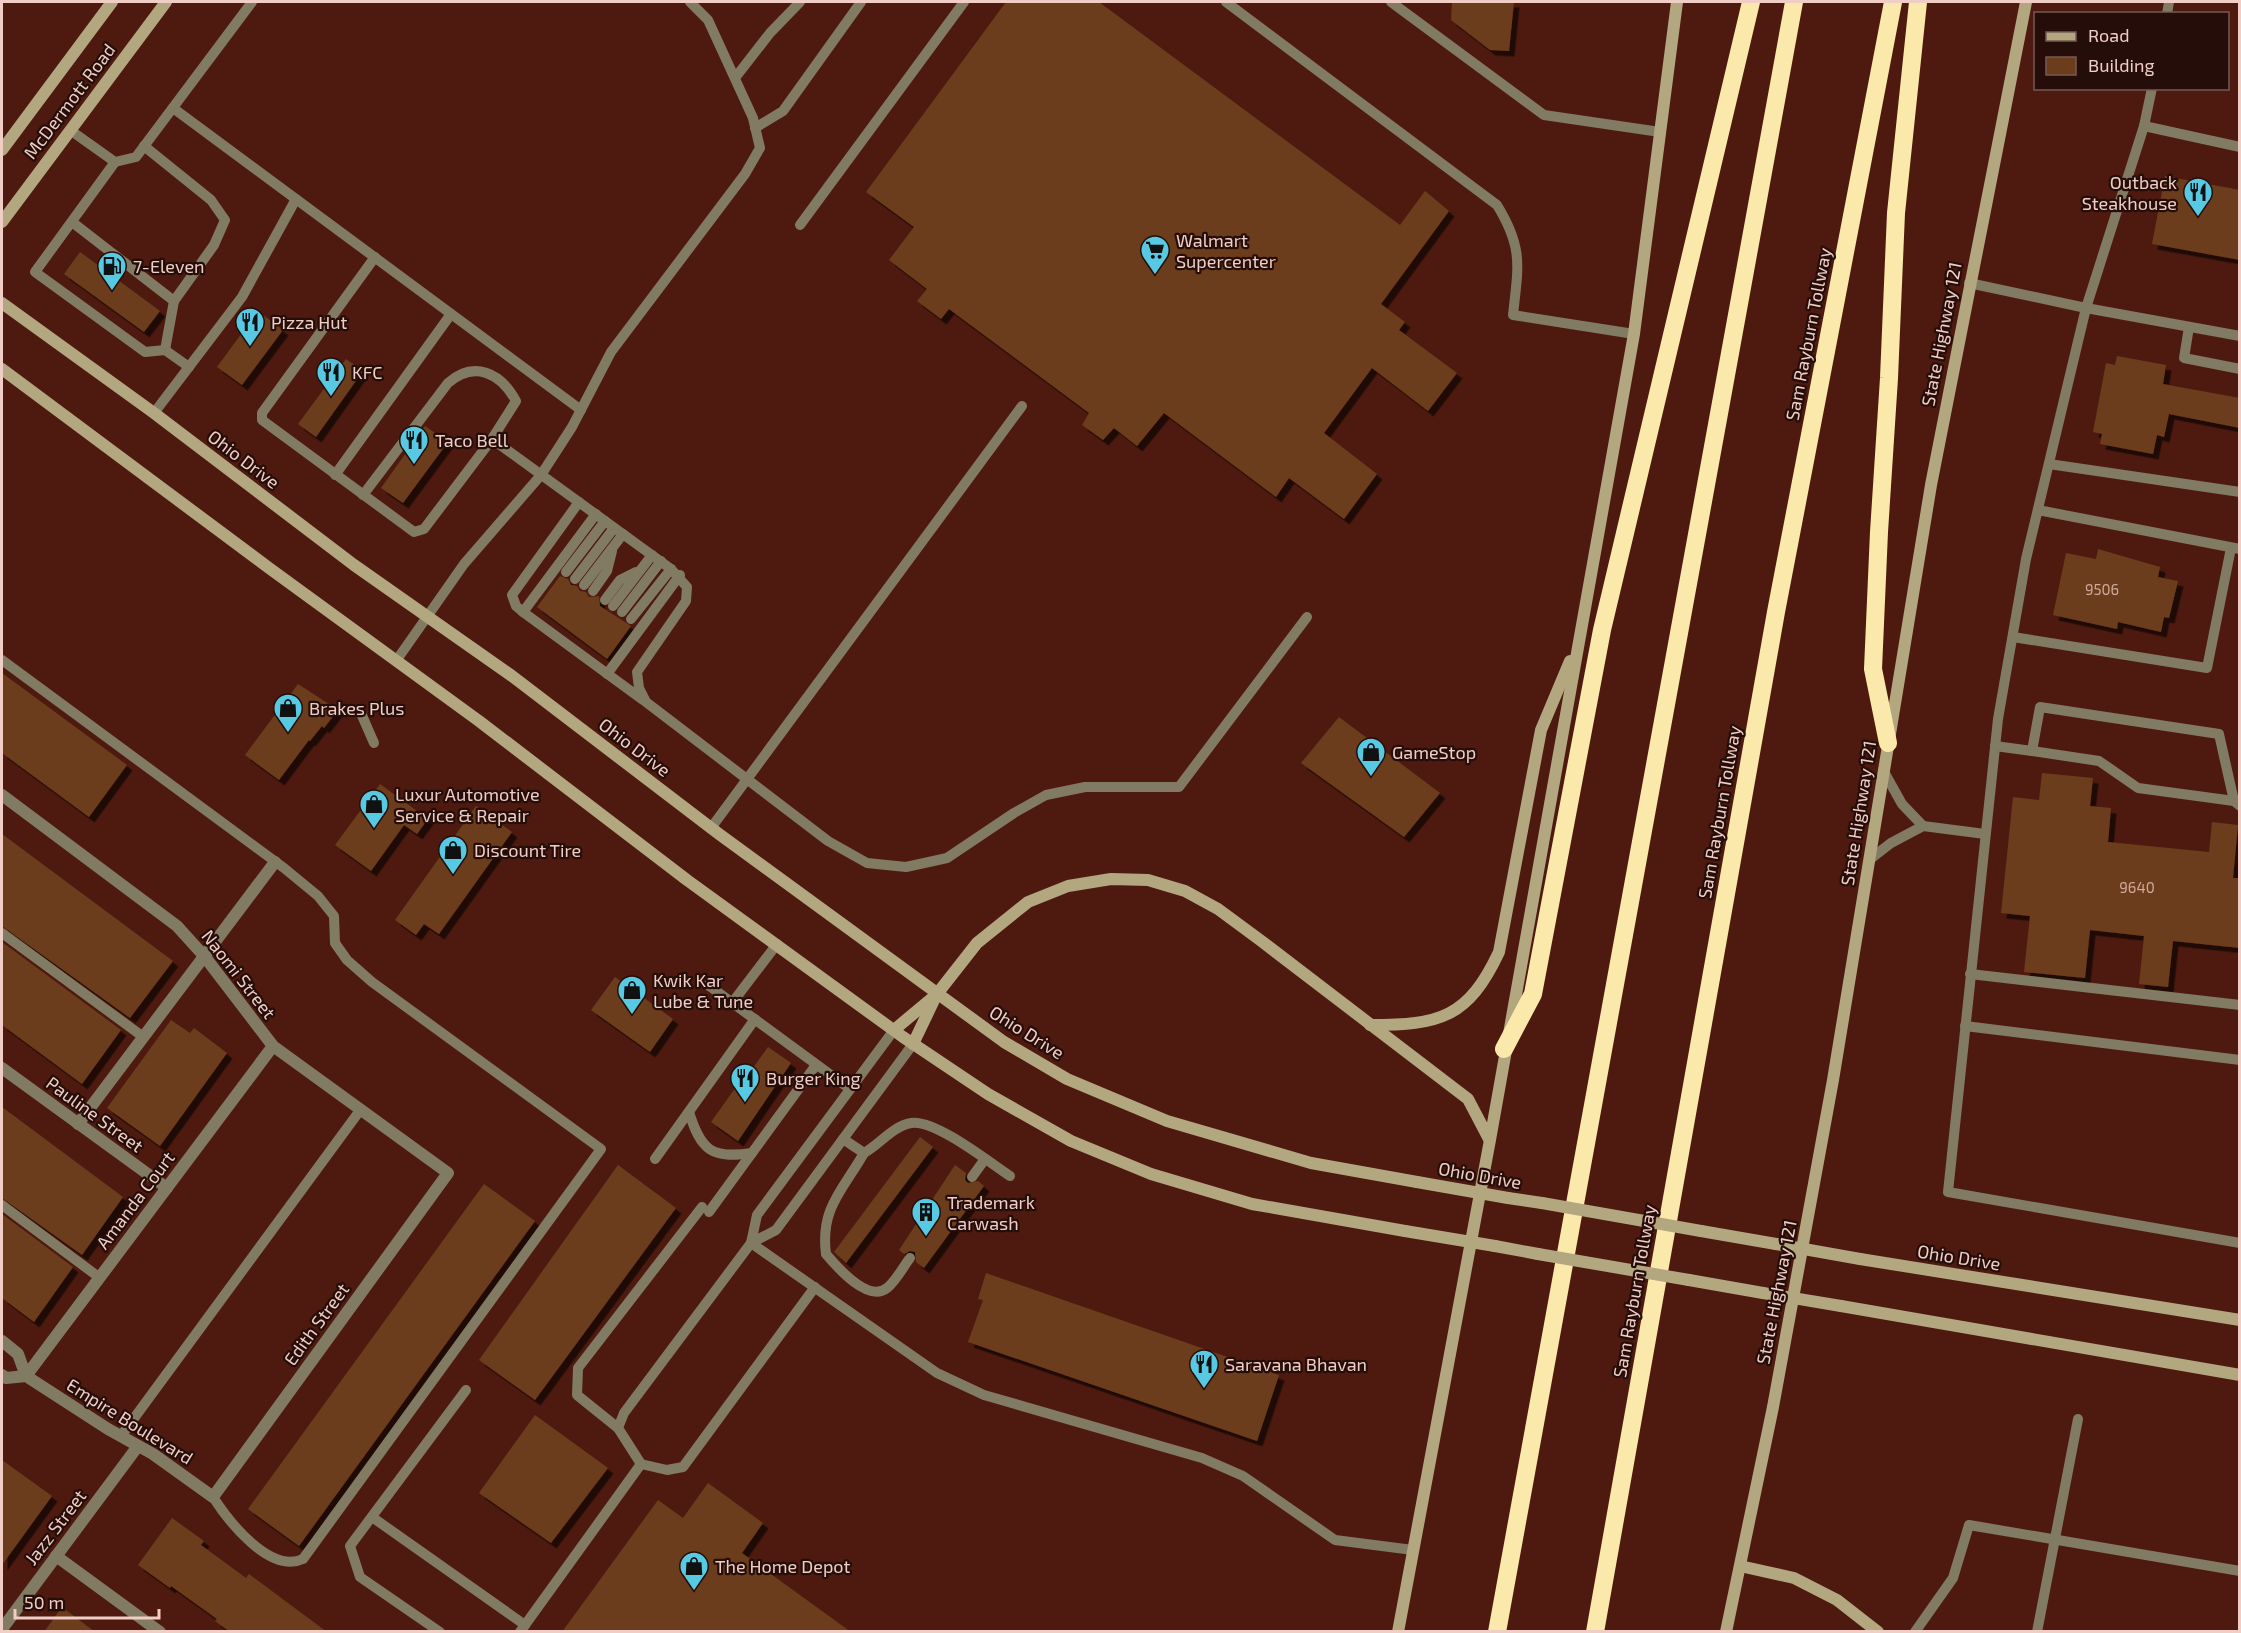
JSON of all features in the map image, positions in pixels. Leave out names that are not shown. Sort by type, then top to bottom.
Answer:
[{"type":"highway","points":[[1504,1049],[1533,994],[1602,630],[1751,2]]},
{"type":"highway","points":[[1497,1632],[1794,2]]},
{"type":"highway","name":"Sam Rayburn Tollway","points":[[1595,1632],[1776,612],[1893,2]]},
{"type":"highway","points":[[1888,743],[1873,669],[1878,532],[1889,378],[1896,213],[1918,2]]},
{"type":"main road","name":"McDermott Road","points":[[2,150],[112,2]]},
{"type":"main road","name":"McDermott Road","points":[[2,222],[166,2]]},
{"type":"main road","points":[[1398,1632],[1490,1140],[1504,1049],[1634,334],[1677,2]]},
{"type":"main road","name":"State Highway 121","points":[[1726,1632],[1831,1092],[1925,518],[1969,283],[2026,2]]},
{"type":"main road","name":"Ohio Drive","points":[[2,303],[154,413],[354,565],[512,676],[711,828],[937,994],[1004,1042],[1067,1079],[1167,1121],[1302,1161],[1860,1259],[2240,1320]]},
{"type":"main road","points":[[2,369],[913,1044],[1025,1116],[1071,1141],[1151,1174],[1252,1204],[2240,1375]]},
{"type":"main road","points":[[1370,1025],[1410,1025],[1440,1019],[1462,1006],[1485,982],[1499,952],[1540,730],[1579,641]]},
{"type":"main road","points":[[894,1030],[937,994],[977,943],[1028,902],[1068,886],[1111,879],[1148,880],[1185,891],[1218,909],[1468,1099],[1490,1140]]},
{"type":"main road","points":[[913,1044],[937,994]]},
{"type":"main road","points":[[1740,1566],[1794,1578],[1837,1600],[1878,1632]]},
{"type":"street","name":"Naomi Street","points":[[2,795],[177,926],[205,957],[273,1046],[448,1173]]},
{"type":"street","points":[[78,1124],[275,862]]},
{"type":"street","name":"Amanda Court","points":[[26,1376],[273,1046]]},
{"type":"street","name":"Pauline Street","points":[[2,1068],[167,1188]]},
{"type":"street","name":"Edith Street","points":[[213,1497],[448,1173]]},
{"type":"street","points":[[2,1341],[18,1354],[26,1376]]},
{"type":"street","name":"Empire Boulevard","points":[[2,1375],[6,1378],[26,1376],[138,1446],[213,1497]]},
{"type":"street","name":"Jazz Street","points":[[2,1629],[138,1446]]},
{"type":"street","points":[[56,1556],[160,1632]]},
{"type":"lane","points":[[189,367],[165,350],[145,352],[35,272],[115,162],[136,157],[252,2]]},
{"type":"lane","points":[[396,661],[464,564],[541,475],[581,410],[611,352],[745,174],[760,148],[756,128],[708,20],[690,2]]},
{"type":"lane","points":[[735,78],[770,33],[800,2]]},
{"type":"lane","points":[[756,128],[783,111],[861,2]]},
{"type":"lane","points":[[800,225],[964,2]]},
{"type":"lane","points":[[1226,2],[1497,205],[1512,231],[1519,265],[1513,315],[1634,334]]},
{"type":"lane","points":[[1391,2],[1544,115],[1660,132]]},
{"type":"lane","points":[[2152,90],[2144,126],[2086,308],[2038,510],[2013,637],[1995,746],[1948,1192],[2240,1243]]},
{"type":"lane","points":[[173,108],[581,410]]},
{"type":"lane","points":[[2144,126],[2240,147]]},
{"type":"lane","points":[[70,130],[115,162]]},
{"type":"lane","points":[[144,146],[211,200],[225,220],[214,245],[174,301],[165,350]]},
{"type":"lane","points":[[154,413],[242,297],[296,199]]},
{"type":"lane","points":[[72,222],[174,301]]},
{"type":"lane","points":[[363,495],[448,383],[460,372],[481,371],[496,378],[510,390],[516,401],[492,440],[424,529],[414,532],[335,475],[268,425],[261,416],[375,257]]},
{"type":"lane","points":[[1969,283],[2086,308],[2240,336]]},
{"type":"lane","points":[[335,475],[452,314]]},
{"type":"lane","points":[[2189,327],[2184,358],[2240,369]]},
{"type":"lane","points":[[711,828],[1022,406]]},
{"type":"lane","points":[[492,440],[657,558],[675,572],[687,587],[686,601],[638,672],[639,688],[646,702]]},
{"type":"lane","points":[[2049,464],[2240,492]]},
{"type":"lane","points":[[579,502],[512,595],[516,606],[541,625],[586,651],[607,674],[828,841],[867,863],[906,867],[947,858],[1014,813],[1046,795],[1085,787],[1179,787],[1307,617]]},
{"type":"lane","points":[[2013,637],[2207,668],[2235,548],[2038,510]]},
{"type":"lane","points":[[580,582],[600,518]]},
{"type":"lane","points":[[541,625],[600,518]]},
{"type":"lane","points":[[580,582],[613,548],[619,531]]},
{"type":"lane","points":[[580,582],[619,531]]},
{"type":"lane","points":[[618,609],[641,569],[657,558]]},
{"type":"lane","points":[[618,609],[657,558]]},
{"type":"lane","points":[[607,674],[675,572]]},
{"type":"lane","points":[[618,609],[675,572]]},
{"type":"lane","points":[[541,625],[552,619],[541,625]]},
{"type":"lane","points":[[2,660],[318,896],[334,916],[335,942],[347,960],[372,982],[601,1149],[303,1559],[295,1563],[284,1562],[246,1539],[230,1524],[213,1497]]},
{"type":"lane","points":[[1995,746],[2099,761],[2138,788],[2237,803],[2219,734],[2040,707],[2032,751]]},
{"type":"lane","points":[[360,711],[375,743]]},
{"type":"lane","points":[[1883,770],[1902,804],[1923,826]]},
{"type":"lane","points":[[1869,860],[1891,843],[1923,826],[1985,834]]},
{"type":"lane","points":[[2,933],[142,1036]]},
{"type":"lane","points":[[732,1003],[777,944]]},
{"type":"lane","points":[[1970,974],[2240,1005]]},
{"type":"lane","points":[[708,985],[850,1089]]},
{"type":"lane","points":[[655,1159],[754,1019]]},
{"type":"lane","points":[[1965,1026],[2240,1060]]},
{"type":"lane","points":[[618,1428],[624,1413],[751,1243],[757,1215],[894,1030]]},
{"type":"lane","points":[[751,1243],[776,1230],[913,1044]]},
{"type":"lane","points":[[815,1287],[683,1467],[667,1470],[640,1464],[618,1428],[577,1395],[578,1368],[752,1153],[816,1065]]},
{"type":"lane","points":[[121,1436],[361,1109]]},
{"type":"lane","points":[[689,1112],[701,1141],[713,1153],[732,1156],[752,1153]]},
{"type":"lane","points":[[910,1258],[886,1289],[874,1292],[855,1284],[826,1254],[824,1223],[833,1202],[864,1153],[896,1129],[914,1122],[935,1128],[1010,1176]]},
{"type":"lane","points":[[843,1139],[864,1153]]},
{"type":"lane","points":[[972,1177],[985,1159]]},
{"type":"lane","points":[[2,1205],[100,1278]]},
{"type":"lane","points":[[751,1243],[937,1373],[984,1395],[1202,1458],[1243,1476],[1335,1540],[1413,1550]]},
{"type":"lane","points":[[440,1632],[360,1577],[350,1546],[466,1390]]},
{"type":"lane","points":[[2037,1632],[2078,1419]]},
{"type":"lane","points":[[372,1517],[523,1628],[640,1464]]},
{"type":"lane","points":[[1915,1632],[1953,1578],[1969,1525],[2240,1571]]},
{"type":"building","name":"Walmart Supercenter","points":[[1006,2],[1099,2],[1400,225],[1425,191],[1449,211],[1381,304],[1405,322],[1399,330],[1457,373],[1428,411],[1372,368],[1324,433],[1377,474],[1344,519],[1289,478],[1276,497],[1164,413],[1137,446],[1114,428],[1103,440],[1082,425],[1089,413],[949,309],[941,319],[917,301],[927,289],[889,260],[914,227],[866,192]]},
{"type":"building","points":[[1452,2],[1514,2],[1509,51],[1490,50],[1451,20]]},
{"type":"building","name":"Outback Steakhouse","points":[[2165,176],[2240,190],[2240,260],[2152,244]]},
{"type":"building","name":"7-Eleven","points":[[80,252],[160,311],[144,332],[64,274]]},
{"type":"building","name":"Pizza Hut","points":[[258,311],[283,330],[242,385],[217,367]]},
{"type":"building","points":[[2117,356],[2166,365],[2163,384],[2240,398],[2240,428],[2169,414],[2164,437],[2157,435],[2153,454],[2100,444],[2102,434],[2093,432],[2106,363],[2115,365]]},
{"type":"building","name":"KFC","points":[[346,359],[363,371],[316,437],[298,424]]},
{"type":"building","name":"Taco Bell","points":[[425,426],[448,442],[403,503],[381,488]]},
{"type":"building","points":[[2098,549],[2160,567],[2158,577],[2178,581],[2169,618],[2164,617],[2161,632],[2118,622],[2117,629],[2053,615],[2066,553],[2096,559]]},
{"type":"building","points":[[560,576],[568,579],[571,585],[577,586],[580,591],[586,592],[589,597],[599,596],[600,606],[631,626],[607,659],[537,607]]},
{"type":"building","points":[[2,673],[127,765],[89,817],[2,753]]},
{"type":"building","name":"Brakes Plus","points":[[298,684],[338,710],[324,728],[322,726],[309,740],[279,780],[245,755]]},
{"type":"building","name":"GameStop","points":[[1339,717],[1440,793],[1404,837],[1301,763]]},
{"type":"building","points":[[2042,773],[2093,778],[2090,806],[2111,808],[2108,842],[2209,852],[2212,822],[2238,825],[2233,878],[2240,878],[2240,948],[2173,941],[2168,987],[2139,984],[2144,936],[2090,930],[2085,978],[2024,972],[2030,916],[2001,913],[2013,797],[2039,800]]},
{"type":"building","name":"Luxur Automotive Service & Repair","points":[[380,784],[428,819],[417,834],[404,825],[371,871],[335,845]]},
{"type":"building","name":"Discount Tire","points":[[476,806],[512,832],[439,934],[424,924],[416,935],[395,920]]},
{"type":"building","points":[[2,834],[173,961],[130,1018],[2,926]]},
{"type":"building","points":[[2,942],[121,1030],[82,1084],[2,1025]]},
{"type":"building","name":"Kwik Kar Lube & Tune","points":[[615,977],[673,1019],[650,1052],[591,1010]]},
{"type":"building","points":[[171,1020],[190,1033],[194,1028],[227,1053],[160,1146],[107,1108]]},
{"type":"building","name":"Burger King","points":[[768,1047],[791,1063],[738,1141],[711,1122],[751,1066],[753,1068]]},
{"type":"building","points":[[2,1107],[123,1197],[82,1255],[2,1198]]},
{"type":"building","points":[[920,1137],[933,1147],[846,1263],[834,1252]]},
{"type":"building","points":[[618,1165],[676,1208],[535,1400],[479,1360]]},
{"type":"building","name":"Trademark Carwash","points":[[955,1165],[966,1173],[965,1180],[968,1183],[978,1181],[984,1186],[924,1268],[916,1262],[915,1252],[910,1251],[904,1254],[899,1250]]},
{"type":"building","points":[[484,1184],[535,1221],[299,1546],[248,1509]]},
{"type":"building","points":[[2,1214],[73,1267],[34,1322],[2,1298]]},
{"type":"building","points":[[986,1273],[1279,1375],[1257,1441],[968,1342],[983,1300],[978,1299]]},
{"type":"building","points":[[535,1415],[608,1468],[551,1543],[479,1493]]},
{"type":"building","points":[[2,1460],[52,1496],[2,1565]]},
{"type":"building","name":"The Home Depot","points":[[708,1483],[763,1523],[742,1553],[851,1632],[562,1632],[658,1500],[683,1518]]},
{"type":"building","points":[[172,1518],[204,1541],[201,1545],[246,1578],[249,1574],[327,1632],[230,1632],[215,1621],[217,1619],[138,1565]]},
{"type":"building","points":[[62,1607],[95,1632],[44,1632]]},
{"type":"place","name":"Outback Steakhouse","points":[[2198,218]]},
{"type":"place","name":"Walmart Supercenter","points":[[1155,276]]},
{"type":"place","name":"7-Eleven","points":[[112,292]]},
{"type":"place","name":"Pizza Hut","points":[[250,348]]},
{"type":"place","name":"KFC","points":[[331,398]]},
{"type":"place","name":"Taco Bell","points":[[414,466]]},
{"type":"place","name":"Brakes Plus","points":[[288,734]]},
{"type":"place","name":"GameStop","points":[[1371,778]]},
{"type":"place","name":"Luxur Automotive Service & Repair","points":[[374,830]]},
{"type":"place","name":"Discount Tire","points":[[453,876]]},
{"type":"place","name":"Kwik Kar Lube & Tune","points":[[632,1016]]},
{"type":"place","name":"Burger King","points":[[745,1104]]},
{"type":"place","name":"Trademark Carwash","points":[[926,1238]]},
{"type":"place","name":"Saravana Bhavan","points":[[1204,1390]]},
{"type":"place","name":"The Home Depot","points":[[694,1592]]}]
